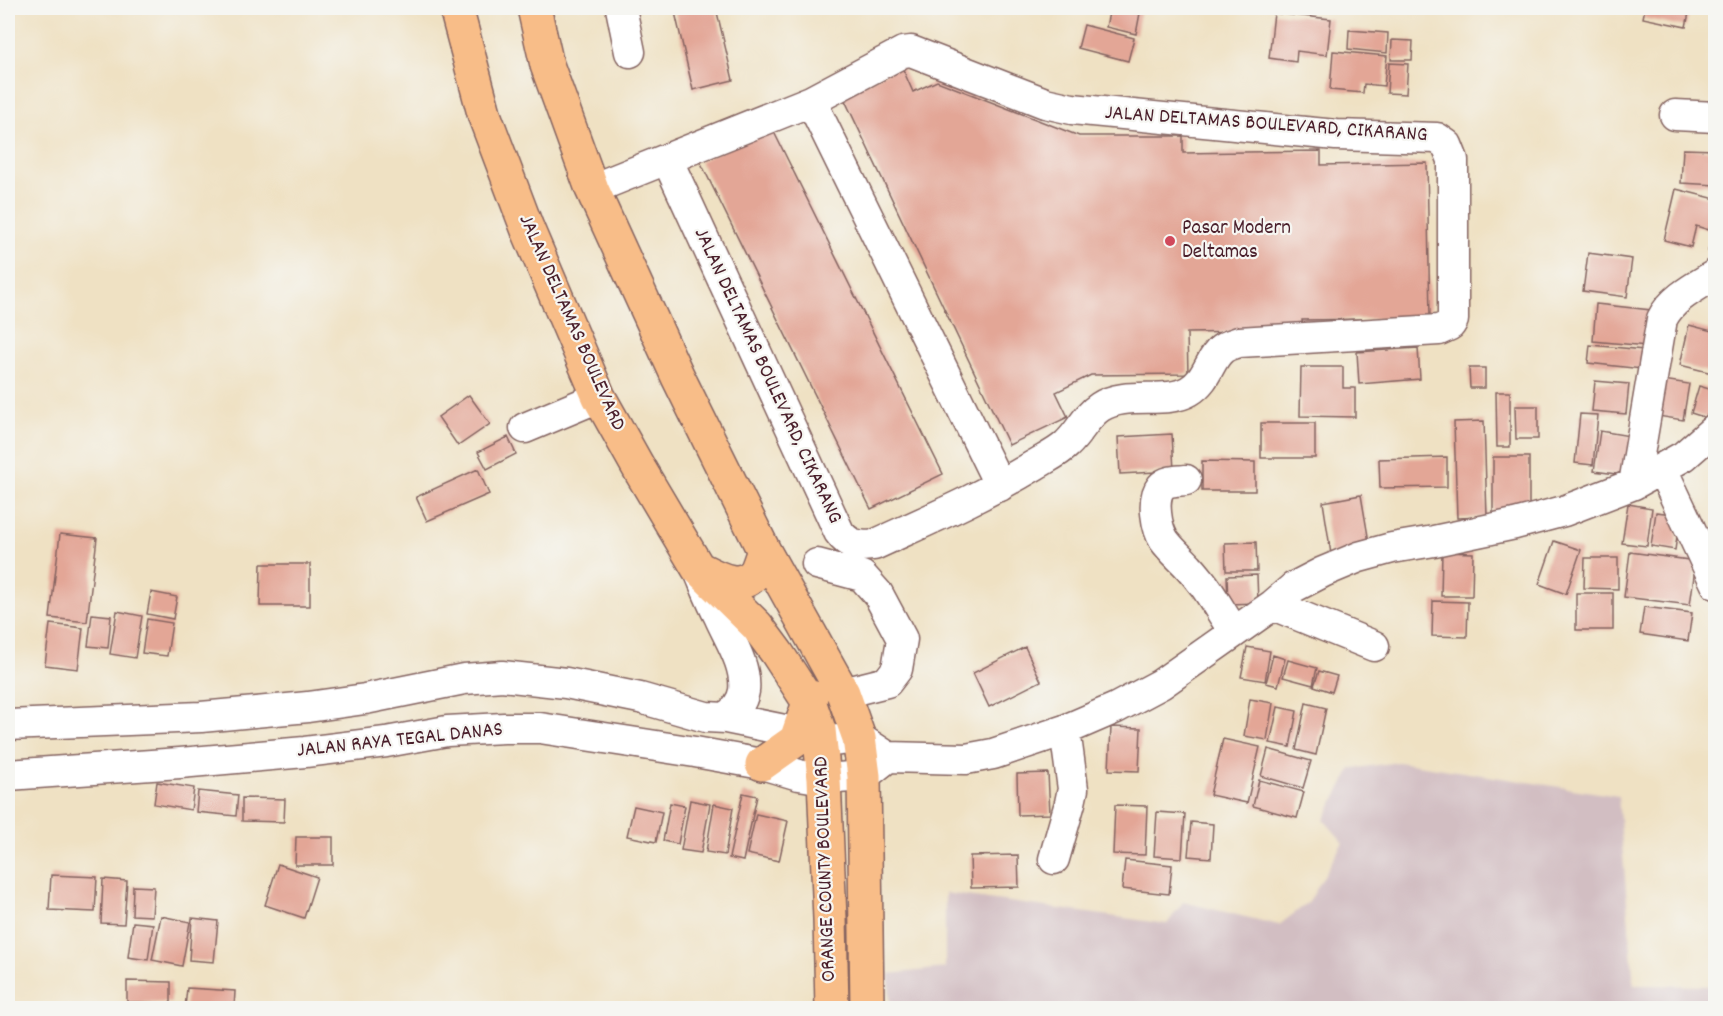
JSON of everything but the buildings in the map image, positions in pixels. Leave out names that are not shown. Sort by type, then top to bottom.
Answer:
[{"type":"main road","name":"JALAN DELTAMAS BOULEVARD","points":[[456,8],[485,117],[527,228],[599,397],[646,482],[698,568],[757,626],[777,653],[812,727]]},
{"type":"main road","points":[[534,8],[547,65],[592,189],[678,377],[764,551],[843,693],[859,738]]},
{"type":"main road","points":[[698,568],[727,582],[742,582],[755,573],[764,551]]},
{"type":"main road","points":[[762,764],[812,727],[819,651]]},
{"type":"main road","name":"ORANGE COUNTY BOULEVARD","points":[[812,727],[824,779],[832,1008]]},
{"type":"main road","name":"ORANGE COUNTY BOULEVARD","points":[[859,738],[876,767],[867,1008]]},
{"type":"street","points":[[621,8],[630,52]]},
{"type":"street","name":"JALAN DELTAMAS BOULEVARD, CIKARANG","points":[[592,189],[811,101],[903,52],[911,51],[1045,104],[1072,109],[1336,135],[1437,138],[1443,141],[1450,152],[1454,167],[1453,320],[1450,326],[1439,330],[1239,342],[1228,345],[1220,350],[1202,380],[1189,392],[1176,396],[1139,397],[1101,406],[1088,417],[1067,444],[1000,486],[874,545],[854,544],[845,540],[839,532],[667,159]]},
{"type":"street","points":[[811,101],[1000,486]]},
{"type":"street","points":[[1675,115],[1716,117]]},
{"type":"street","points":[[1634,484],[1662,319],[1665,312],[1676,301],[1716,274]]},
{"type":"street","points":[[525,428],[599,397]]},
{"type":"street","name":"JALAN RAYA TEGAL DANAS","points":[[8,775],[305,752],[386,742],[447,731],[504,728],[540,728],[762,764],[824,779],[876,767],[966,759],[993,754],[1065,730],[1116,708],[1161,684],[1273,605],[1294,586],[1359,556],[1564,511],[1634,484],[1662,469],[1684,456],[1716,429]]},
{"type":"street","points":[[1662,469],[1716,584]]},
{"type":"street","points":[[1186,480],[1170,481],[1160,487],[1156,500],[1159,531],[1165,542],[1192,569],[1234,631]]},
{"type":"street","points":[[781,582],[854,544]]},
{"type":"street","points":[[817,564],[862,576],[878,594],[902,639],[897,669],[886,682],[843,693]]},
{"type":"street","points":[[698,568],[736,652],[744,678],[744,694],[738,707],[726,718]]},
{"type":"street","points":[[1273,605],[1374,646]]},
{"type":"street","name":"JALAN RAYA TEGAL DANAS","points":[[8,725],[201,717],[308,707],[365,699],[464,679],[502,676],[566,683],[640,698],[706,717],[812,727],[859,738]]},
{"type":"street","points":[[1054,859],[1073,789],[1065,730]]},
{"type":"shaded area","points":[[1398,762],[1618,796],[1634,985],[1715,986],[1715,1008],[890,1008],[889,974],[945,968],[945,893],[1167,924],[1183,902],[1279,925],[1309,902],[1343,842],[1324,820],[1351,769]]},
{"type":"place","name":"Pasar Modern Deltamas","points":[[1170,241]]}]
